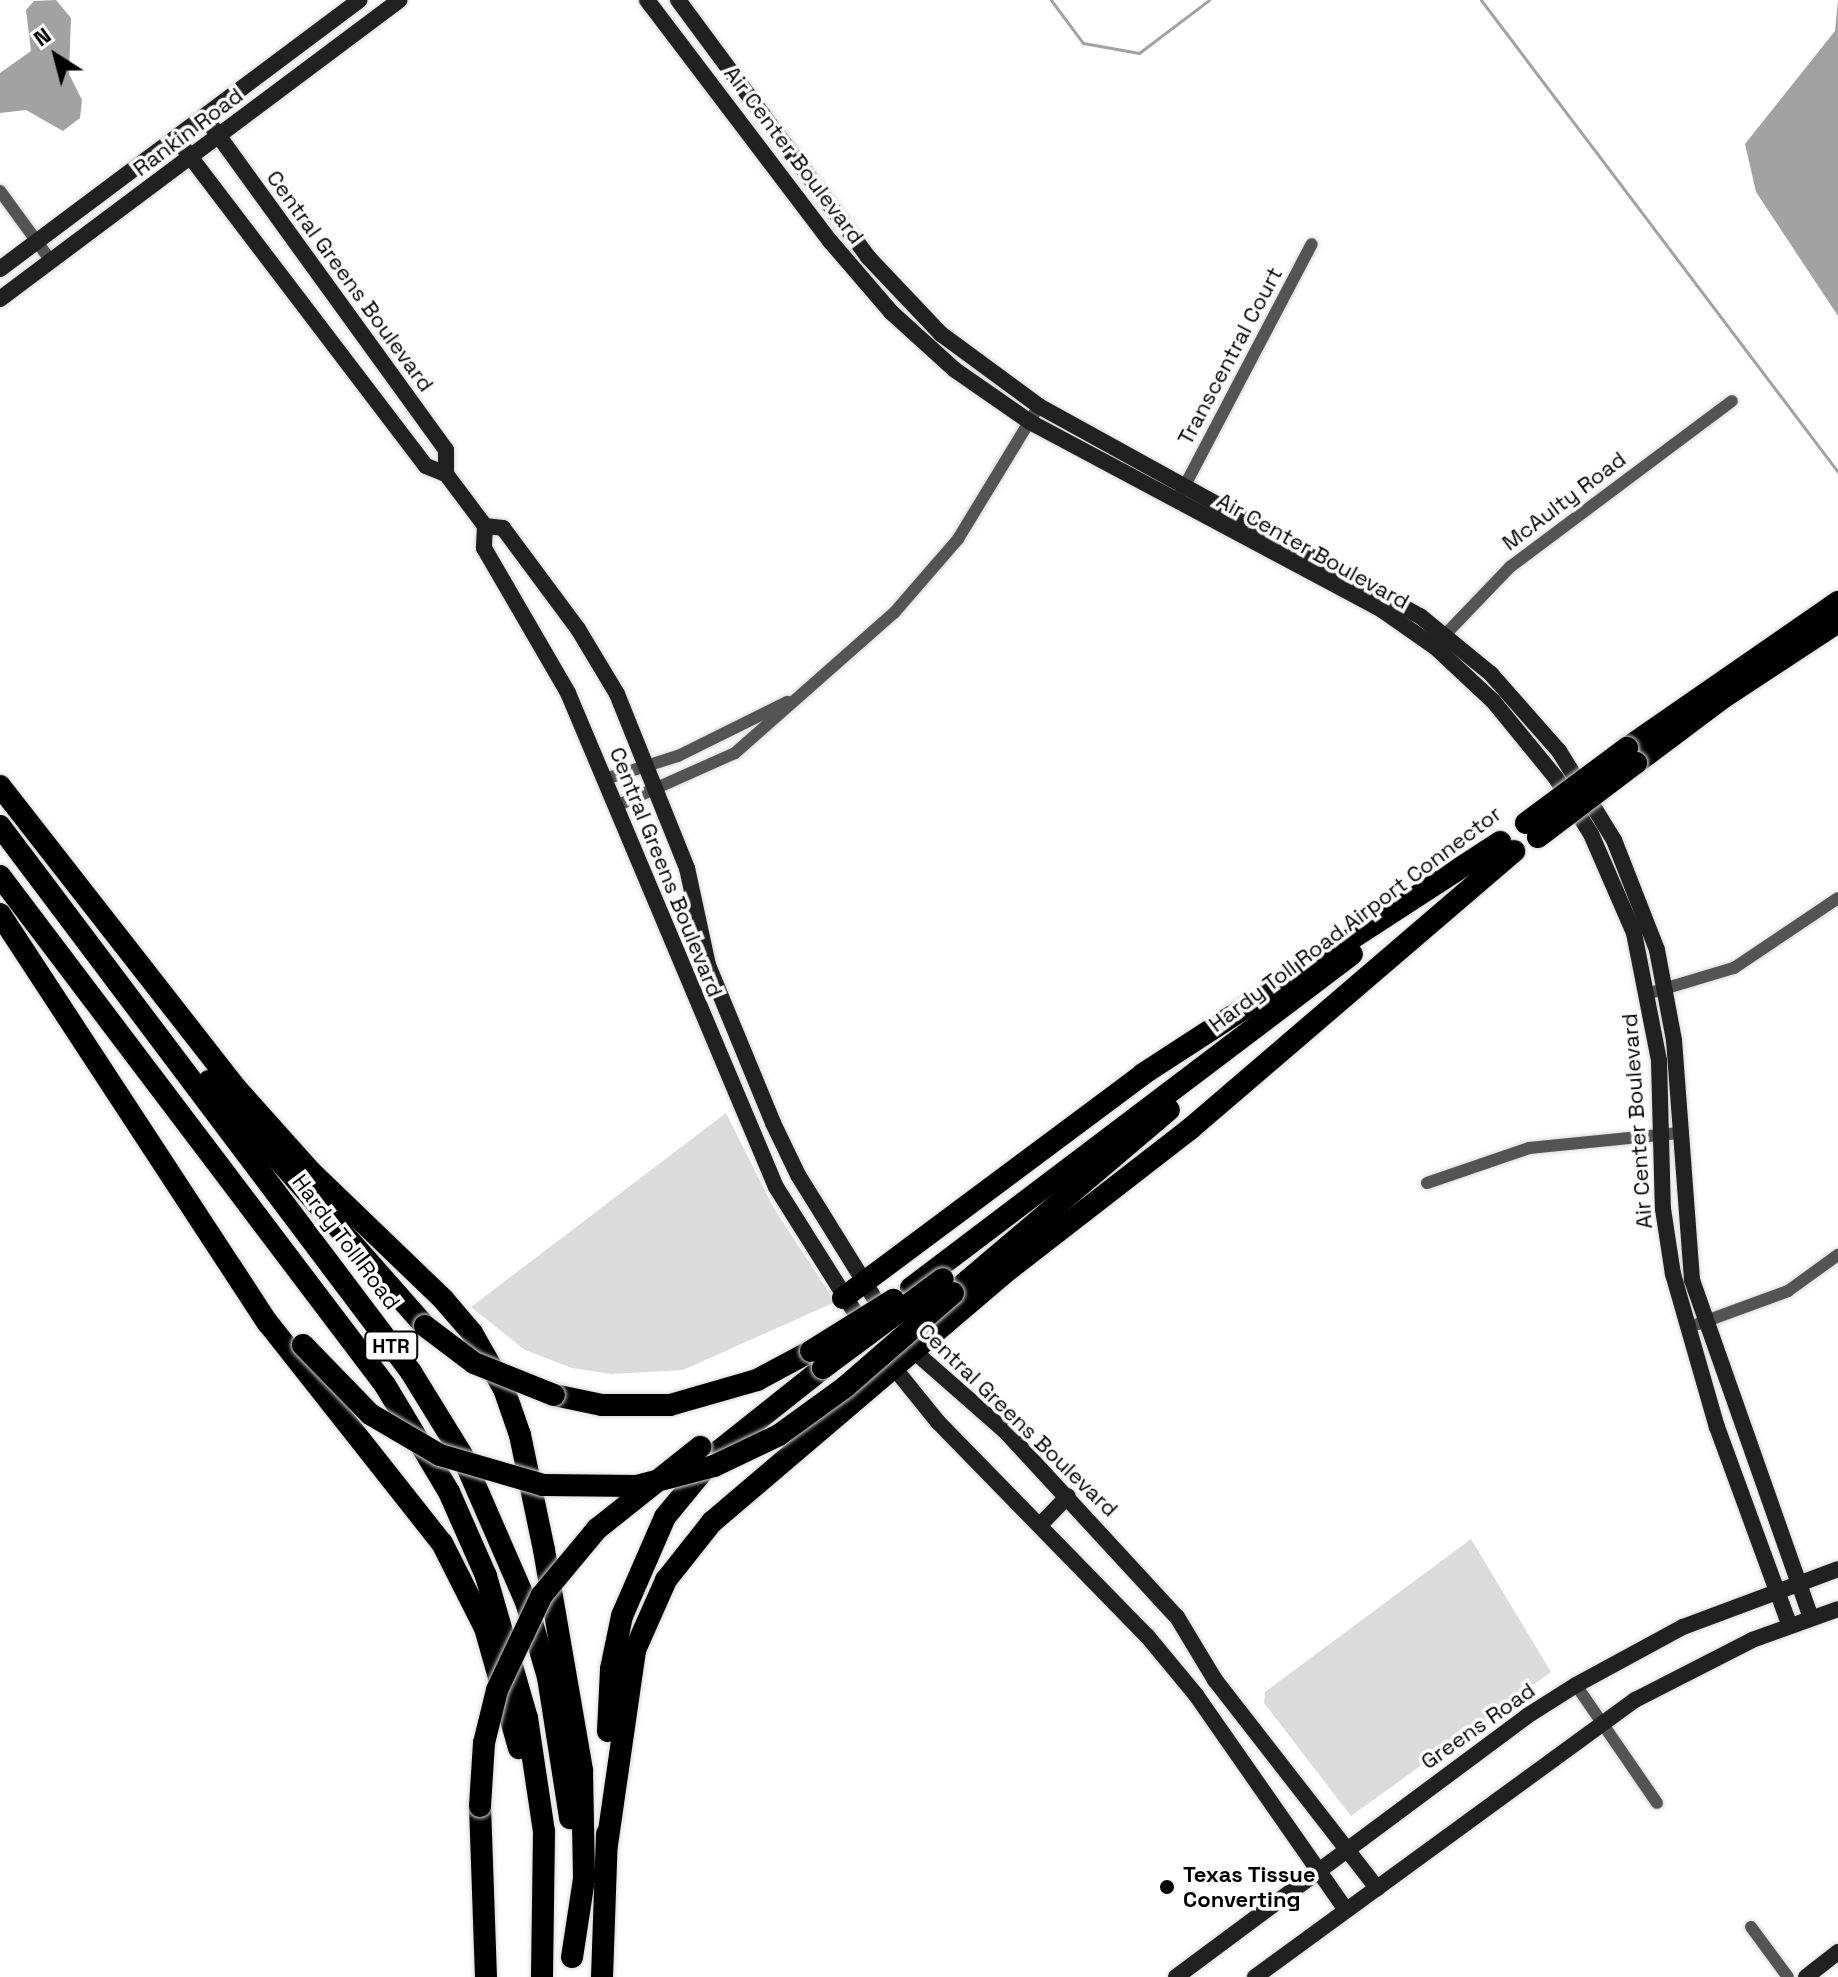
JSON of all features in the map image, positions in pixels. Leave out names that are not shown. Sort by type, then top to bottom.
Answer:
[{"type":"highway","name":"Hardy Toll Road Airport Connector","points":[[943,1281],[1507,847],[1838,602]]},
{"type":"highway","name":"Hardy Toll Road Airport Connector","points":[[1631,756],[1838,622]]},
{"type":"highway","points":[[0,786],[235,1087],[310,1171],[443,1299],[472,1333],[504,1389],[520,1435],[544,1550],[582,1771],[584,1879],[572,1967]]},
{"type":"highway","name":"Hardy Toll Road","points":[[0,826],[411,1372],[491,1512],[538,1641],[564,1758],[574,1879],[572,1967]]},
{"type":"highway","name":"Hardy Toll Road Airport Connector","points":[[817,1360],[911,1288],[943,1281],[1183,1100],[1507,847]]},
{"type":"highway","points":[[852,1291],[1143,1074],[1507,847]]},
{"type":"highway","points":[[607,1845],[628,1678],[644,1625],[666,1580],[725,1510],[911,1351],[1190,1129],[1507,847]]},
{"type":"highway","name":"HTR","points":[[0,876],[363,1355],[405,1415],[449,1492],[490,1586],[527,1718],[544,1832],[545,1934],[542,1977]]},
{"type":"highway","points":[[0,883],[303,1345],[370,1414],[440,1455],[543,1485],[637,1486],[714,1466],[779,1435],[845,1387],[943,1281]]},
{"type":"highway","points":[[46,889],[122,970],[289,1177],[425,1326],[474,1363],[554,1395],[602,1405],[670,1405],[817,1360]]},
{"type":"highway","points":[[0,914],[268,1323],[417,1505],[457,1570],[493,1651],[519,1747],[545,1934]]},
{"type":"highway","points":[[486,1977],[480,1806],[484,1743],[497,1690],[542,1595],[597,1529],[700,1447],[817,1360],[943,1281]]},
{"type":"highway","points":[[602,1977],[611,1669],[631,1588],[665,1517],[695,1476],[817,1360]]},
{"type":"street","name":"Rankin Road","points":[[0,269],[360,0]]},
{"type":"street","name":"Rankin Road","points":[[0,299],[400,0]]},
{"type":"street","name":"Air Center Boulevard","points":[[647,0],[802,204],[891,312],[955,370],[1030,422],[1440,641]]},
{"type":"street","name":"Air Center Boulevard","points":[[678,0],[818,191],[904,299],[970,358],[1039,406],[1382,591],[1527,711],[1563,773],[1614,840],[1639,896],[1658,992],[1679,1133],[1695,1325],[1800,1579],[1811,1617]]},
{"type":"street","points":[[684,47],[702,34]]},
{"type":"street","name":"Central Greens Boulevard","points":[[205,117],[446,450],[446,474]]},
{"type":"street","name":"Central Greens Boulevard","points":[[176,138],[426,466],[446,474],[485,526],[484,548],[529,616],[605,779],[776,1187],[852,1291],[911,1351],[1007,1433],[1177,1617],[1215,1680],[1377,1888]]},
{"type":"street","points":[[0,191],[51,261]]},
{"type":"street","points":[[802,204],[818,191]]},
{"type":"street","name":"Transcentral Court","points":[[1176,502],[1312,244]]},
{"type":"street","points":[[292,290],[316,271]]},
{"type":"street","points":[[891,312],[904,299]]},
{"type":"street","name":"McAulty Road","points":[[1440,641],[1510,567],[1732,401]]},
{"type":"street","points":[[605,779],[646,766],[787,702],[894,613],[929,575],[974,516],[1039,406]]},
{"type":"street","name":"Central Greens Boulevard","points":[[485,526],[503,528],[578,629],[617,694],[687,868],[711,972],[798,1175],[852,1291],[893,1367],[938,1422],[1040,1525],[1196,1695],[1346,1910]]},
{"type":"street","points":[[1296,565],[1302,548]]},
{"type":"street","points":[[616,806],[735,753],[776,722],[787,702]]},
{"type":"street","points":[[1658,992],[1734,968],[1838,898]]},
{"type":"street","name":"Air Center Boulevard","points":[[1658,992],[1663,1209],[1695,1325],[1789,1624]]},
{"type":"street","points":[[1427,1183],[1529,1148],[1679,1133]]},
{"type":"street","points":[[776,1187],[798,1175]]},
{"type":"street","points":[[1695,1325],[1788,1291],[1838,1255]]},
{"type":"street","points":[[1040,1525],[1068,1496]]},
{"type":"street","name":"Greens Road","points":[[1176,1977],[1348,1847],[1576,1685],[1653,1641],[1800,1579],[1838,1569]]},
{"type":"street","points":[[1255,1977],[1600,1723],[1697,1666],[1789,1624],[1838,1609]]},
{"type":"street","points":[[1196,1695],[1215,1680]]},
{"type":"street","points":[[1576,1685],[1657,1803]]},
{"type":"street","points":[[1751,1927],[1788,1977]]},
{"type":"street","points":[[1806,1977],[1838,1952]]},
{"type":"shaded area","points":[[56,0],[71,18],[69,74],[82,100],[80,118],[63,131],[26,110],[0,113],[0,73],[31,51],[26,10],[34,1]]},
{"type":"shaded area","points":[[1838,0],[1838,316],[1756,192],[1745,144],[1835,31]]},
{"type":"shaded area","points":[[726,1113],[773,1207],[835,1302],[683,1370],[611,1374],[572,1368],[525,1350],[471,1307]]},
{"type":"shaded area","points":[[1471,1539],[1551,1672],[1351,1816],[1264,1703],[1265,1692]]},
{"type":"waterway","points":[[1051,0],[1083,43],[1139,53],[1209,0]]},
{"type":"waterway","points":[[1481,0],[1838,472]]},
{"type":"place","name":"Texas Tissue Converting","points":[[1167,1887]]}]
